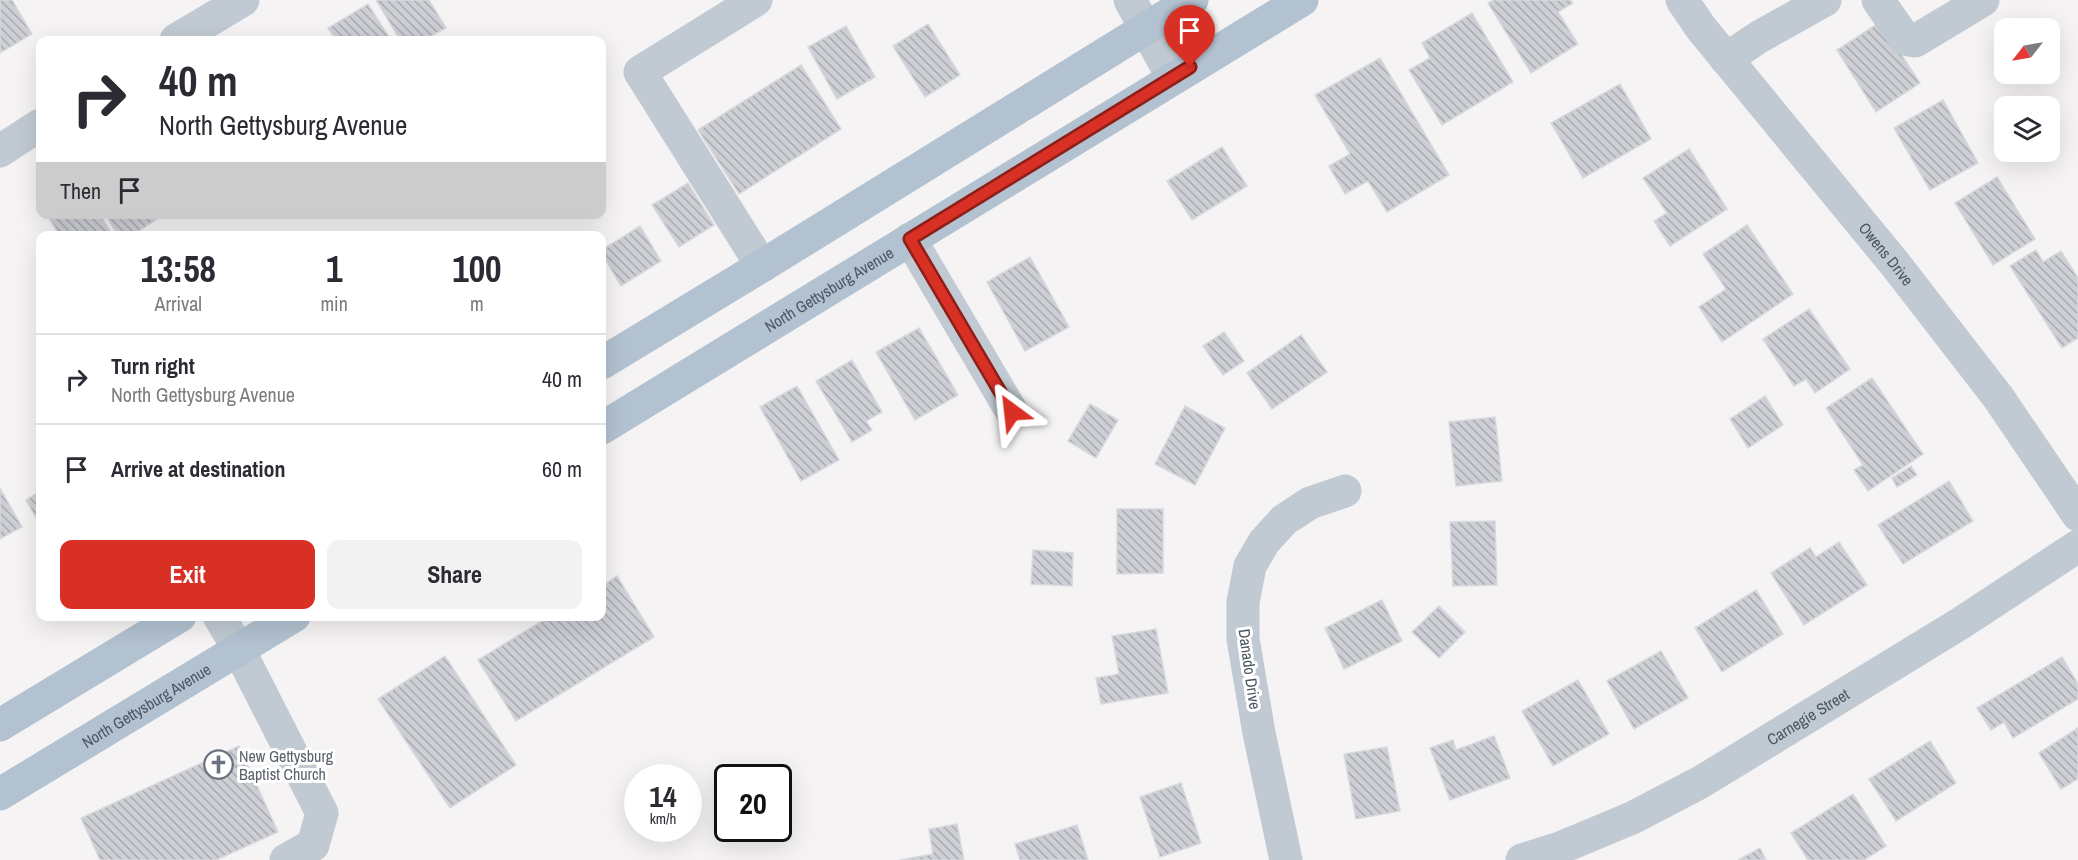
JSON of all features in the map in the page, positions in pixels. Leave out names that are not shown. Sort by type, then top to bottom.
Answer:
[{"type":"main road","points":[[606,361],[762,266],[1138,14],[1192,0]]},
{"type":"main road","name":"North Gettysburg Avenue","points":[[606,426],[1302,0]]},
{"type":"main road","points":[[0,725],[172,621]]},
{"type":"main road","name":"North Gettysburg Avenue","points":[[0,794],[286,621]]},
{"type":"street","points":[[183,36],[243,0]]},
{"type":"street","points":[[756,0],[640,72],[762,266]]},
{"type":"street","name":"Owens Drive","points":[[1682,0],[1726,60],[1896,264],[1998,397],[2078,515]]},
{"type":"street","points":[[1726,60],[1759,37],[1825,0]]},
{"type":"street","points":[[1878,0],[1905,39],[1915,41],[1983,0]]},
{"type":"street","points":[[1138,14],[1173,78]]},
{"type":"street","points":[[0,150],[36,128]]},
{"type":"street","points":[[910,239],[1012,412]]},
{"type":"street","name":"Danado Drive","points":[[1286,860],[1259,733],[1243,639],[1243,602],[1250,566],[1263,542],[1284,520],[1310,502],[1345,490]]},
{"type":"street","name":"Carnegie Street","points":[[1522,860],[1560,848],[1632,818],[1701,782],[1961,623],[2078,546]]},
{"type":"street","points":[[222,621],[322,813],[313,845],[286,860]]},
{"type":"building","points":[[0,0],[12,0],[32,34],[0,53]]},
{"type":"building","points":[[376,0],[429,0],[446,28],[431,36],[398,36]]},
{"type":"building","points":[[1494,0],[1571,0],[1573,3],[1558,12],[1578,44],[1531,73],[1488,3]]},
{"type":"building","points":[[368,4],[388,36],[333,36],[328,28]]},
{"type":"building","points":[[1472,13],[1513,82],[1442,125],[1409,70],[1430,58],[1422,43]]},
{"type":"building","points":[[1880,22],[1920,83],[1876,112],[1837,50]]},
{"type":"building","points":[[928,24],[960,75],[925,97],[893,46]]},
{"type":"building","points":[[846,26],[875,77],[837,99],[808,47]]},
{"type":"building","points":[[1380,58],[1449,175],[1387,212],[1368,181],[1345,194],[1329,166],[1350,154],[1315,95]]},
{"type":"building","points":[[801,65],[841,129],[739,194],[698,130]]},
{"type":"building","points":[[1620,84],[1651,139],[1583,178],[1551,123]]},
{"type":"building","points":[[1943,100],[1978,163],[1930,190],[1894,128]]},
{"type":"building","points":[[1222,147],[1247,186],[1192,220],[1167,181]]},
{"type":"building","points":[[1689,149],[1727,209],[1670,246],[1654,221],[1667,213],[1643,178]]},
{"type":"building","points":[[1997,177],[2035,239],[1993,265],[1955,203]]},
{"type":"building","points":[[688,183],[714,225],[679,247],[652,205]]},
{"type":"building","points":[[49,219],[103,219],[110,231],[57,231]]},
{"type":"building","points":[[108,219],[157,219],[139,231],[115,231]]},
{"type":"building","points":[[1747,225],[1793,294],[1722,342],[1699,307],[1726,289],[1703,254]]},
{"type":"building","points":[[640,226],[661,261],[621,286],[606,261],[606,247]]},
{"type":"building","points":[[2036,250],[2043,262],[2061,251],[2078,278],[2078,338],[2062,348],[2010,266]]},
{"type":"building","points":[[1030,257],[1069,327],[1025,351],[987,282]]},
{"type":"building","points":[[1809,309],[1850,369],[1815,393],[1806,379],[1794,386],[1763,339]]},
{"type":"building","points":[[919,328],[958,395],[915,420],[876,352]]},
{"type":"building","points":[[1224,332],[1244,361],[1223,375],[1203,346]]},
{"type":"building","points":[[1301,335],[1327,372],[1272,409],[1247,373]]},
{"type":"building","points":[[852,360],[882,412],[866,421],[872,430],[852,442],[816,381]]},
{"type":"building","points":[[1872,378],[1923,454],[1868,491],[1854,470],[1863,465],[1826,408]]},
{"type":"building","points":[[797,386],[839,460],[801,481],[760,407]]},
{"type":"building","points":[[1765,396],[1783,425],[1748,448],[1730,419]]},
{"type":"building","points":[[1090,404],[1118,420],[1096,458],[1068,441]]},
{"type":"building","points":[[1185,406],[1225,428],[1195,485],[1155,464]]},
{"type":"building","points":[[1495,417],[1502,481],[1456,486],[1449,422]]},
{"type":"building","points":[[1911,466],[1917,475],[1897,487],[1892,478]]},
{"type":"building","points":[[1949,481],[1973,521],[1903,564],[1878,525]]},
{"type":"building","points":[[0,488],[22,527],[0,539]]},
{"type":"building","points":[[36,494],[36,518],[26,500]]},
{"type":"building","points":[[1117,509],[1163,509],[1163,573],[1117,574]]},
{"type":"building","points":[[1495,521],[1497,585],[1453,586],[1450,522]]},
{"type":"building","points":[[1839,542],[1867,585],[1804,625],[1771,573],[1810,548],[1816,557]]},
{"type":"building","points":[[1033,550],[1073,553],[1072,586],[1031,584]]},
{"type":"building","points":[[617,576],[654,637],[516,721],[478,660],[542,621],[606,621],[606,583]]},
{"type":"building","points":[[1756,590],[1783,634],[1722,672],[1695,628]]},
{"type":"building","points":[[1382,600],[1402,641],[1344,669],[1325,628]]},
{"type":"building","points":[[1439,606],[1465,632],[1439,658],[1412,632]]},
{"type":"building","points":[[1156,629],[1168,693],[1101,704],[1096,678],[1119,674],[1112,636]]},
{"type":"building","points":[[1661,651],[1688,698],[1634,729],[1607,681]]},
{"type":"building","points":[[445,656],[516,765],[450,808],[378,699]]},
{"type":"building","points":[[2062,657],[2078,684],[2078,699],[2013,738],[2004,722],[1991,730],[1977,708]]},
{"type":"building","points":[[1578,680],[1609,734],[1553,766],[1522,711]]},
{"type":"building","points":[[2078,728],[2078,779],[2061,789],[2039,753]]},
{"type":"building","points":[[1494,736],[1510,778],[1450,800],[1430,748],[1453,740],[1456,750]]},
{"type":"building","points":[[1930,741],[1956,783],[1896,821],[1869,779]]},
{"type":"building","points":[[239,746],[278,832],[216,860],[100,860],[81,818]]},
{"type":"building","points":[[1387,747],[1400,811],[1356,819],[1344,754]]},
{"type":"building","points":[[1181,783],[1201,843],[1160,857],[1140,797]]},
{"type":"building","points":[[1853,794],[1886,846],[1864,860],[1808,860],[1791,833]]},
{"type":"building","points":[[957,824],[964,860],[900,860],[933,854],[929,829]]},
{"type":"building","points":[[1077,825],[1088,860],[1020,860],[1015,844]]},
{"type":"building","points":[[1760,848],[1766,860],[1738,860]]},
{"type":"place","name":"New Gettysburg Baptist Church","points":[[218,765]]},
{"type":"route","points":[[1012,412],[910,239],[1190,67]]}]
